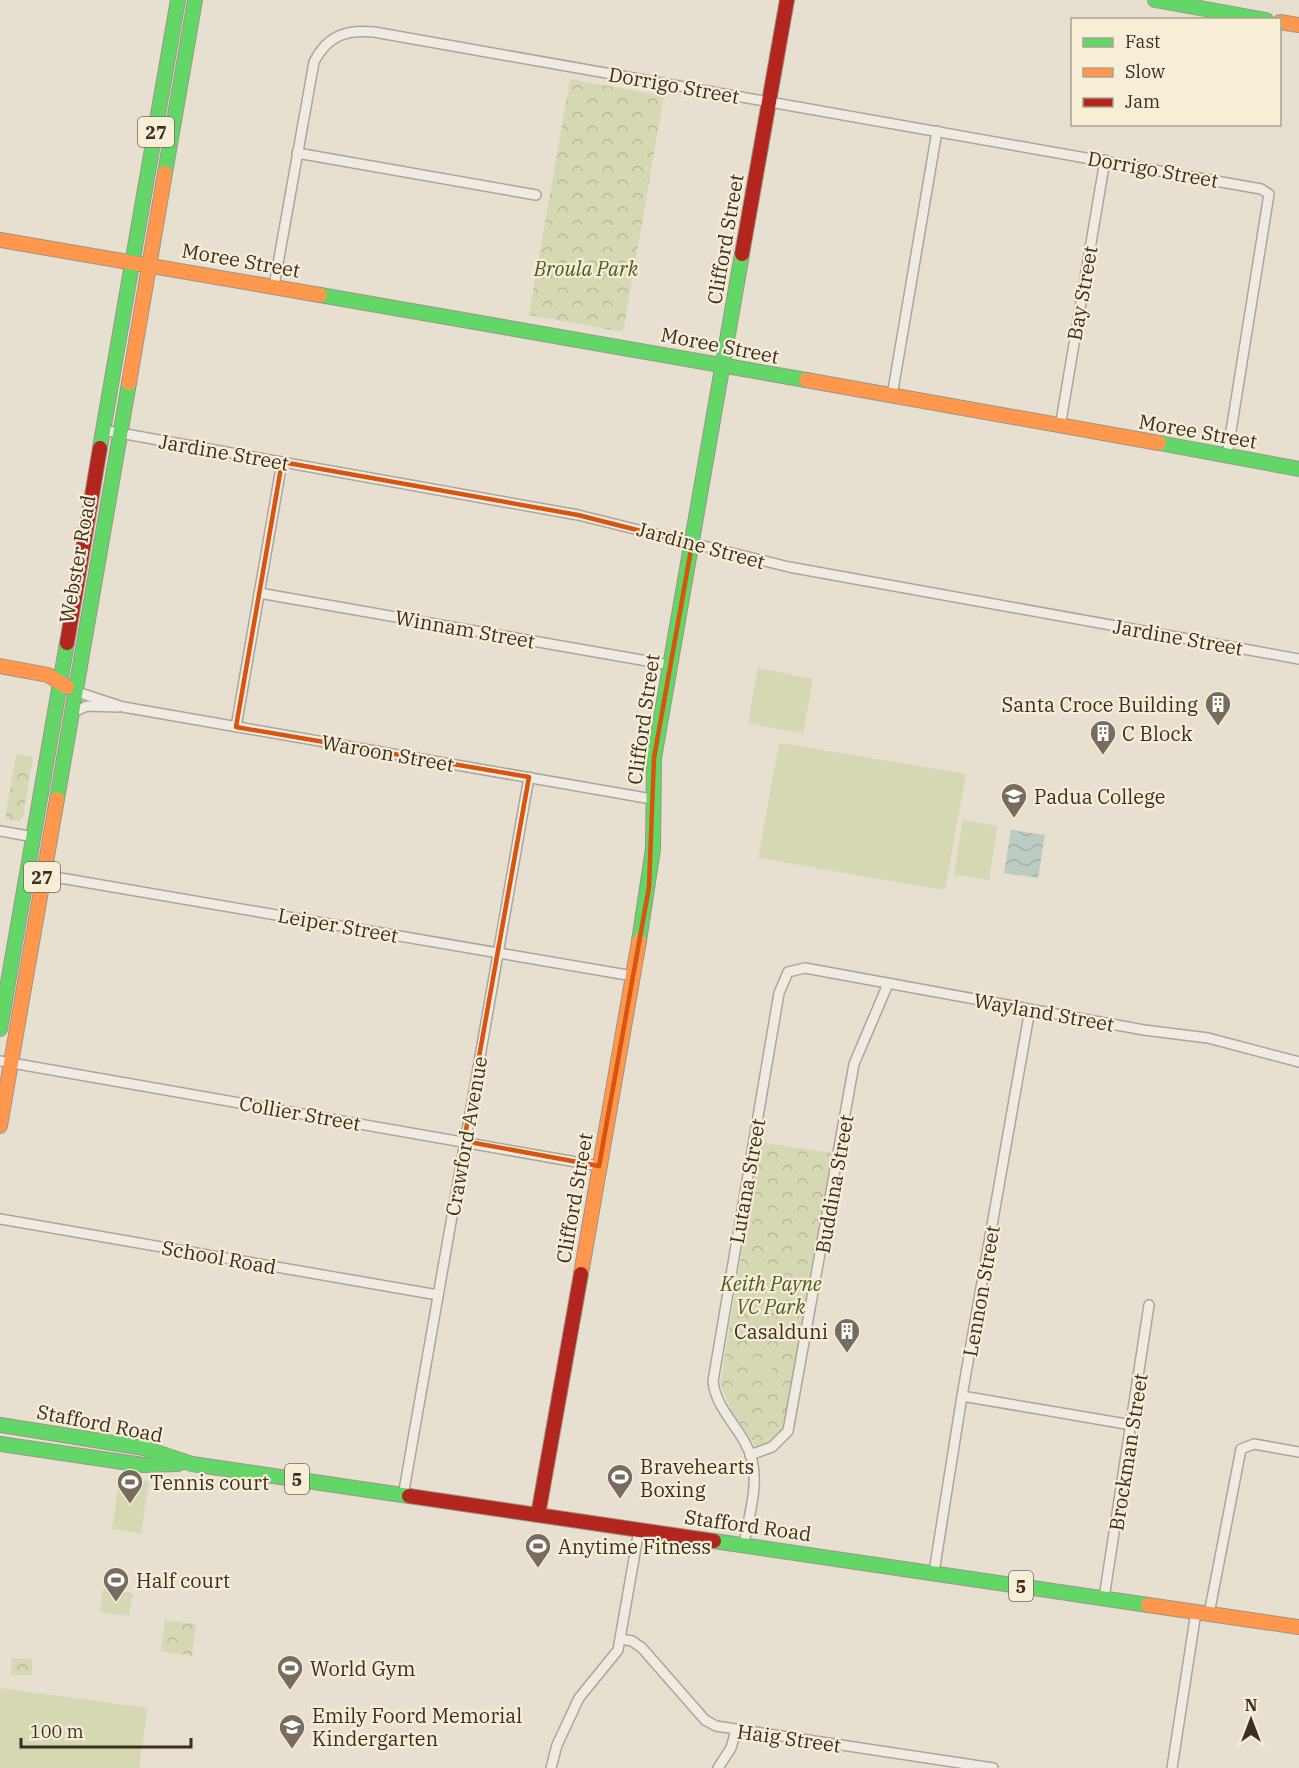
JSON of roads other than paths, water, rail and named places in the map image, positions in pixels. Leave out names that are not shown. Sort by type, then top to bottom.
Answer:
[{"type":"main road","name":"Webster Road","points":[[0,1029],[176,0]]},
{"type":"main road","name":"Clifford Street","points":[[538,1515],[652,865],[654,758],[787,0]]},
{"type":"main road","points":[[1155,0],[1255,18]]},
{"type":"main road","name":"Webster Road","points":[[0,1126],[5,1061],[43,874],[195,2]]},
{"type":"main road","points":[[1281,22],[1299,25]]},
{"type":"main road","name":"Moree Street","points":[[0,240],[723,365],[1299,469]]},
{"type":"main road","points":[[0,666],[45,674],[74,691]]},
{"type":"main road","name":"Stafford Road","points":[[0,1425],[144,1448],[192,1464]]},
{"type":"main road","name":"Stafford Road","points":[[0,1444],[143,1465],[192,1464],[1299,1627]]},
{"type":"street","points":[[176,0],[195,2]]},
{"type":"street","name":"Dorrigo Street","points":[[274,286],[314,62],[327,42],[348,32],[374,32],[1105,160],[1261,189],[1269,195],[1227,456]]},
{"type":"street","points":[[892,396],[937,131]]},
{"type":"street","points":[[297,153],[536,195]]},
{"type":"street","name":"Bay Street","points":[[1060,427],[1105,160]]},
{"type":"street","name":"Jardine Street","points":[[103,430],[609,521],[692,544],[834,576],[1299,658]]},
{"type":"street","points":[[236,727],[282,462]]},
{"type":"street","name":"Winnam Street","points":[[259,593],[670,665]]},
{"type":"street","name":"Waroon Street","points":[[74,691],[123,707],[652,800]]},
{"type":"street","name":"Waroon Street","points":[[70,713],[87,706],[123,707]]},
{"type":"street","name":"Crawford Avenue","points":[[403,1496],[529,777]]},
{"type":"street","points":[[0,831],[33,837]]},
{"type":"street","name":"Leiper Street","points":[[43,874],[633,976]]},
{"type":"street","name":"Wayland Street","points":[[788,972],[805,968],[1144,1030],[1208,1038],[1299,1062]]},
{"type":"street","name":"Lutana Street","points":[[750,1455],[718,1402],[713,1381],[779,993],[788,972]]},
{"type":"street","name":"Buddina Street","points":[[750,1455],[772,1448],[788,1431],[854,1064],[888,984]]},
{"type":"street","name":"Lennon Street","points":[[934,1572],[962,1396],[1030,1010]]},
{"type":"street","name":"Collier Street","points":[[5,1061],[599,1166]]},
{"type":"street","name":"School Road","points":[[0,1219],[438,1295]]},
{"type":"street","name":"Brockman Street","points":[[1104,1598],[1149,1305]]},
{"type":"street","points":[[962,1396],[1132,1425]]},
{"type":"street","points":[[1172,1768],[1202,1613],[1241,1449],[1254,1444],[1299,1452]]},
{"type":"street","points":[[744,1544],[754,1482],[750,1455]]},
{"type":"street","points":[[551,1768],[557,1745],[579,1698],[615,1654],[621,1639],[639,1530]]},
{"type":"street","name":"Haig Street","points":[[621,1639],[632,1641],[642,1648],[708,1723],[736,1730],[966,1766],[993,1768]]},
{"type":"street","points":[[718,1768],[731,1748],[736,1730]]},
{"type":"water","points":[[1011,830],[1045,835],[1038,878],[1004,873]]},
{"type":"place","name":"Santa Croce Building","points":[[1218,727]]},
{"type":"place","name":"C Block","points":[[1103,756]]},
{"type":"place","name":"Padua College","points":[[1014,819]]},
{"type":"place","name":"Casalduni","points":[[847,1354]]},
{"type":"place","name":"Bravehearts Boxing","points":[[620,1500]]},
{"type":"place","name":"Tennis court","points":[[130,1505]]},
{"type":"place","name":"Anytime Fitness","points":[[538,1569]]},
{"type":"place","name":"Half court","points":[[116,1603]]},
{"type":"place","name":"World Gym","points":[[290,1691]]},
{"type":"place","name":"Emily Foord Memorial Kindergarten","points":[[292,1750]]},
{"type":"park label","name":"Broula Park","points":[[586,268]]},
{"type":"park label","name":"Keith Payne VC Park","points":[[771,1294]]}]
